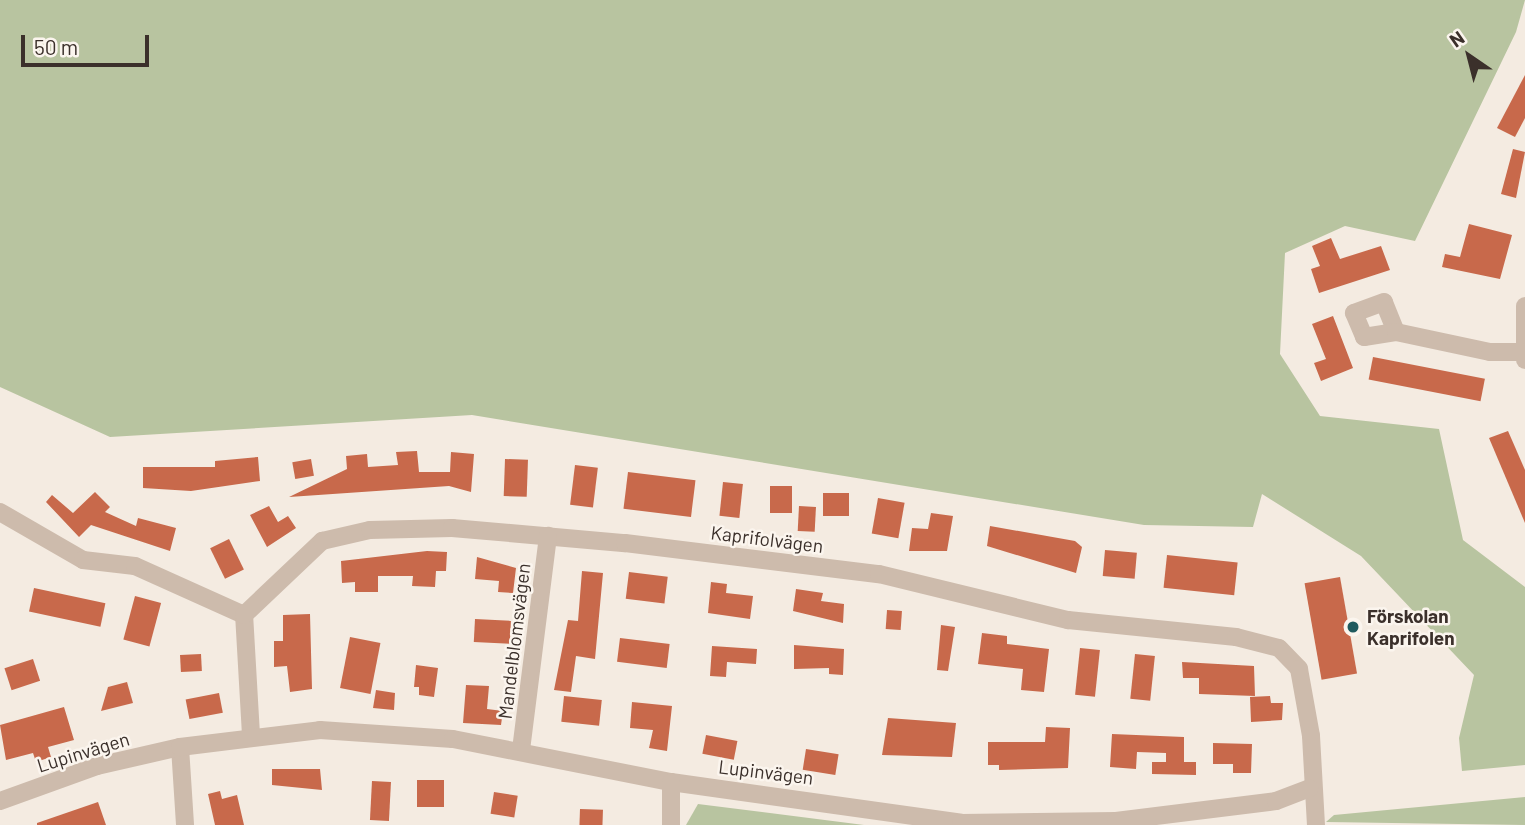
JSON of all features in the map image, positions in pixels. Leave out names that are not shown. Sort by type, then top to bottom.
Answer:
[{"type":"street","points":[[1396,332],[1490,352],[1524,356],[1525,306]]},
{"type":"street","points":[[0,512],[83,560],[135,566],[244,615],[251,735]]},
{"type":"street","name":"Kaprifolvägen","points":[[244,615],[322,541],[370,530],[452,528],[548,536],[879,574],[1068,620],[1236,637],[1279,648],[1299,669],[1311,736],[1310,788]]},
{"type":"street","name":"Mandelblomsvägen","points":[[521,750],[548,536]]},
{"type":"street","name":"Lupinvägen","points":[[0,801],[97,766],[180,747],[251,735],[320,730],[453,739],[521,750],[671,782],[961,823],[1116,821],[1276,801],[1310,788]]},
{"type":"street","points":[[180,747],[185,825]]},
{"type":"street","points":[[671,782],[671,825]]},
{"type":"street","points":[[1310,788],[1316,825]]},
{"type":"green space","points":[[0,0],[1525,0],[1516,32],[1415,241],[1345,226],[1285,253],[1280,354],[1320,416],[1439,429],[1463,540],[1525,587],[1525,765],[1462,771],[1459,738],[1474,675],[1361,556],[1262,494],[1253,527],[1144,525],[472,415],[110,437],[0,387]]},
{"type":"green space","points":[[1525,797],[1525,825],[1326,822],[1334,815]]},
{"type":"green space","points":[[698,804],[864,825],[686,825]]},
{"type":"building","points":[[1525,75],[1525,118],[1515,137],[1497,128]]},
{"type":"building","points":[[1513,149],[1525,152],[1516,198],[1501,194]]},
{"type":"building","points":[[1469,224],[1512,235],[1500,279],[1442,267],[1445,254],[1460,257]]},
{"type":"building","points":[[1331,238],[1340,259],[1381,246],[1390,270],[1319,293],[1311,269],[1320,266],[1312,246]]},
{"type":"building","points":[[1333,316],[1353,368],[1321,381],[1314,363],[1326,359],[1312,324]]},
{"type":"building","points":[[1373,357],[1485,379],[1481,401],[1369,380]]},
{"type":"building","points":[[1508,431],[1525,470],[1525,523],[1489,438]]},
{"type":"building","points":[[417,451],[419,472],[450,472],[451,452],[474,454],[471,492],[449,486],[289,497],[347,469],[346,456],[367,454],[368,467],[398,465],[396,452]]},
{"type":"building","points":[[258,457],[260,481],[191,491],[143,488],[143,467],[215,467],[215,461]]},
{"type":"building","points":[[311,459],[314,476],[295,479],[292,462]]},
{"type":"building","points":[[505,459],[528,460],[527,497],[504,496]]},
{"type":"building","points":[[575,465],[598,468],[593,508],[570,505]]},
{"type":"building","points":[[628,472],[695,480],[691,517],[623,509]]},
{"type":"building","points":[[723,482],[743,484],[739,518],[719,516]]},
{"type":"building","points":[[770,486],[792,486],[792,513],[770,513]]},
{"type":"building","points":[[95,492],[110,507],[105,512],[136,526],[138,518],[176,528],[170,551],[91,525],[79,537],[46,502],[52,495],[73,513]]},
{"type":"building","points":[[823,493],[849,493],[849,516],[823,516]]},
{"type":"building","points":[[878,498],[905,503],[898,538],[872,533]]},
{"type":"building","points":[[269,506],[278,522],[288,516],[296,528],[267,547],[250,515]]},
{"type":"building","points":[[799,506],[816,507],[815,532],[798,531]]},
{"type":"building","points":[[931,513],[953,516],[947,551],[909,551],[912,528],[928,529]]},
{"type":"building","points":[[990,526],[1075,541],[1082,547],[1076,573],[987,546]]},
{"type":"building","points":[[229,539],[244,570],[225,579],[210,548]]},
{"type":"building","points":[[1105,550],[1137,553],[1135,579],[1103,576]]},
{"type":"building","points":[[427,551],[447,552],[446,571],[436,571],[435,587],[412,586],[413,576],[378,576],[378,592],[355,592],[355,582],[342,583],[341,561]]},
{"type":"building","points":[[1167,555],[1238,562],[1234,595],[1164,588]]},
{"type":"building","points":[[477,557],[516,568],[513,593],[498,592],[499,581],[475,579]]},
{"type":"building","points":[[582,571],[603,573],[595,659],[576,656],[571,692],[554,690],[568,620],[578,621]]},
{"type":"building","points":[[629,572],[668,577],[664,604],[626,599]]},
{"type":"building","points":[[1340,577],[1357,674],[1322,680],[1305,583]]},
{"type":"building","points":[[711,582],[727,584],[726,593],[753,596],[750,619],[708,613]]},
{"type":"building","points":[[34,588],[105,603],[100,627],[29,611]]},
{"type":"building","points":[[796,589],[823,593],[821,601],[844,604],[843,623],[793,611]]},
{"type":"building","points":[[135,596],[161,603],[149,646],[123,639]]},
{"type":"building","points":[[887,610],[902,611],[901,630],[886,629]]},
{"type":"building","points":[[310,614],[312,689],[290,692],[287,666],[274,667],[274,641],[283,641],[283,615]]},
{"type":"building","points":[[475,619],[511,621],[510,644],[474,642]]},
{"type":"building","points":[[941,625],[955,627],[948,671],[937,670]]},
{"type":"building","points":[[982,633],[1007,636],[1007,644],[1049,649],[1044,692],[1021,690],[1023,669],[978,664]]},
{"type":"building","points":[[350,637],[380,643],[371,694],[340,688]]},
{"type":"building","points":[[620,638],[670,644],[667,668],[617,662]]},
{"type":"building","points":[[794,645],[844,649],[843,675],[829,674],[829,668],[794,669]]},
{"type":"building","points":[[712,646],[757,649],[756,664],[727,662],[726,677],[710,676]]},
{"type":"building","points":[[1080,648],[1100,650],[1095,697],[1075,695]]},
{"type":"building","points":[[201,654],[202,671],[181,672],[180,655]]},
{"type":"building","points":[[1135,654],[1155,656],[1150,701],[1130,699]]},
{"type":"building","points":[[33,659],[40,681],[12,690],[4,668]]},
{"type":"building","points":[[1182,662],[1254,666],[1255,696],[1199,694],[1199,678],[1183,678]]},
{"type":"building","points":[[416,665],[438,668],[434,697],[419,695],[419,687],[414,687]]},
{"type":"building","points":[[127,682],[133,703],[101,711],[108,687]]},
{"type":"building","points":[[466,685],[489,686],[487,709],[503,711],[501,725],[463,723]]},
{"type":"building","points":[[376,690],[395,693],[394,710],[373,708]]},
{"type":"building","points":[[219,693],[223,713],[189,719],[186,699]]},
{"type":"building","points":[[564,696],[602,700],[599,726],[561,722]]},
{"type":"building","points":[[1270,696],[1271,703],[1283,703],[1282,720],[1251,722],[1250,697]]},
{"type":"building","points":[[632,702],[672,706],[667,751],[649,748],[653,730],[630,728]]},
{"type":"building","points":[[64,707],[74,740],[48,747],[51,757],[36,762],[33,753],[6,760],[0,725]]},
{"type":"building","points":[[888,718],[956,723],[952,757],[882,755]]},
{"type":"building","points":[[1046,727],[1070,728],[1068,768],[999,770],[999,765],[988,765],[988,742],[1045,742]]},
{"type":"building","points":[[1112,734],[1184,737],[1184,762],[1196,762],[1196,775],[1152,774],[1152,762],[1166,762],[1166,753],[1137,752],[1136,769],[1110,767]]},
{"type":"building","points":[[706,735],[737,741],[734,760],[702,754]]},
{"type":"building","points":[[1213,743],[1252,744],[1251,773],[1233,773],[1233,764],[1213,764]]},
{"type":"building","points":[[806,749],[839,754],[835,775],[803,770]]},
{"type":"building","points":[[272,769],[320,769],[322,790],[272,785]]},
{"type":"building","points":[[417,780],[444,780],[444,807],[417,807]]},
{"type":"building","points":[[372,781],[391,782],[389,821],[370,820]]},
{"type":"building","points":[[220,791],[222,799],[237,795],[244,825],[215,825],[208,794]]},
{"type":"building","points":[[494,792],[518,796],[514,817],[491,814]]},
{"type":"building","points":[[98,802],[106,825],[37,825],[37,823]]},
{"type":"building","points":[[580,809],[603,810],[602,825],[579,825]]},
{"type":"place","name":"Förskolan Kaprifolen","points":[[1353,627]]}]
